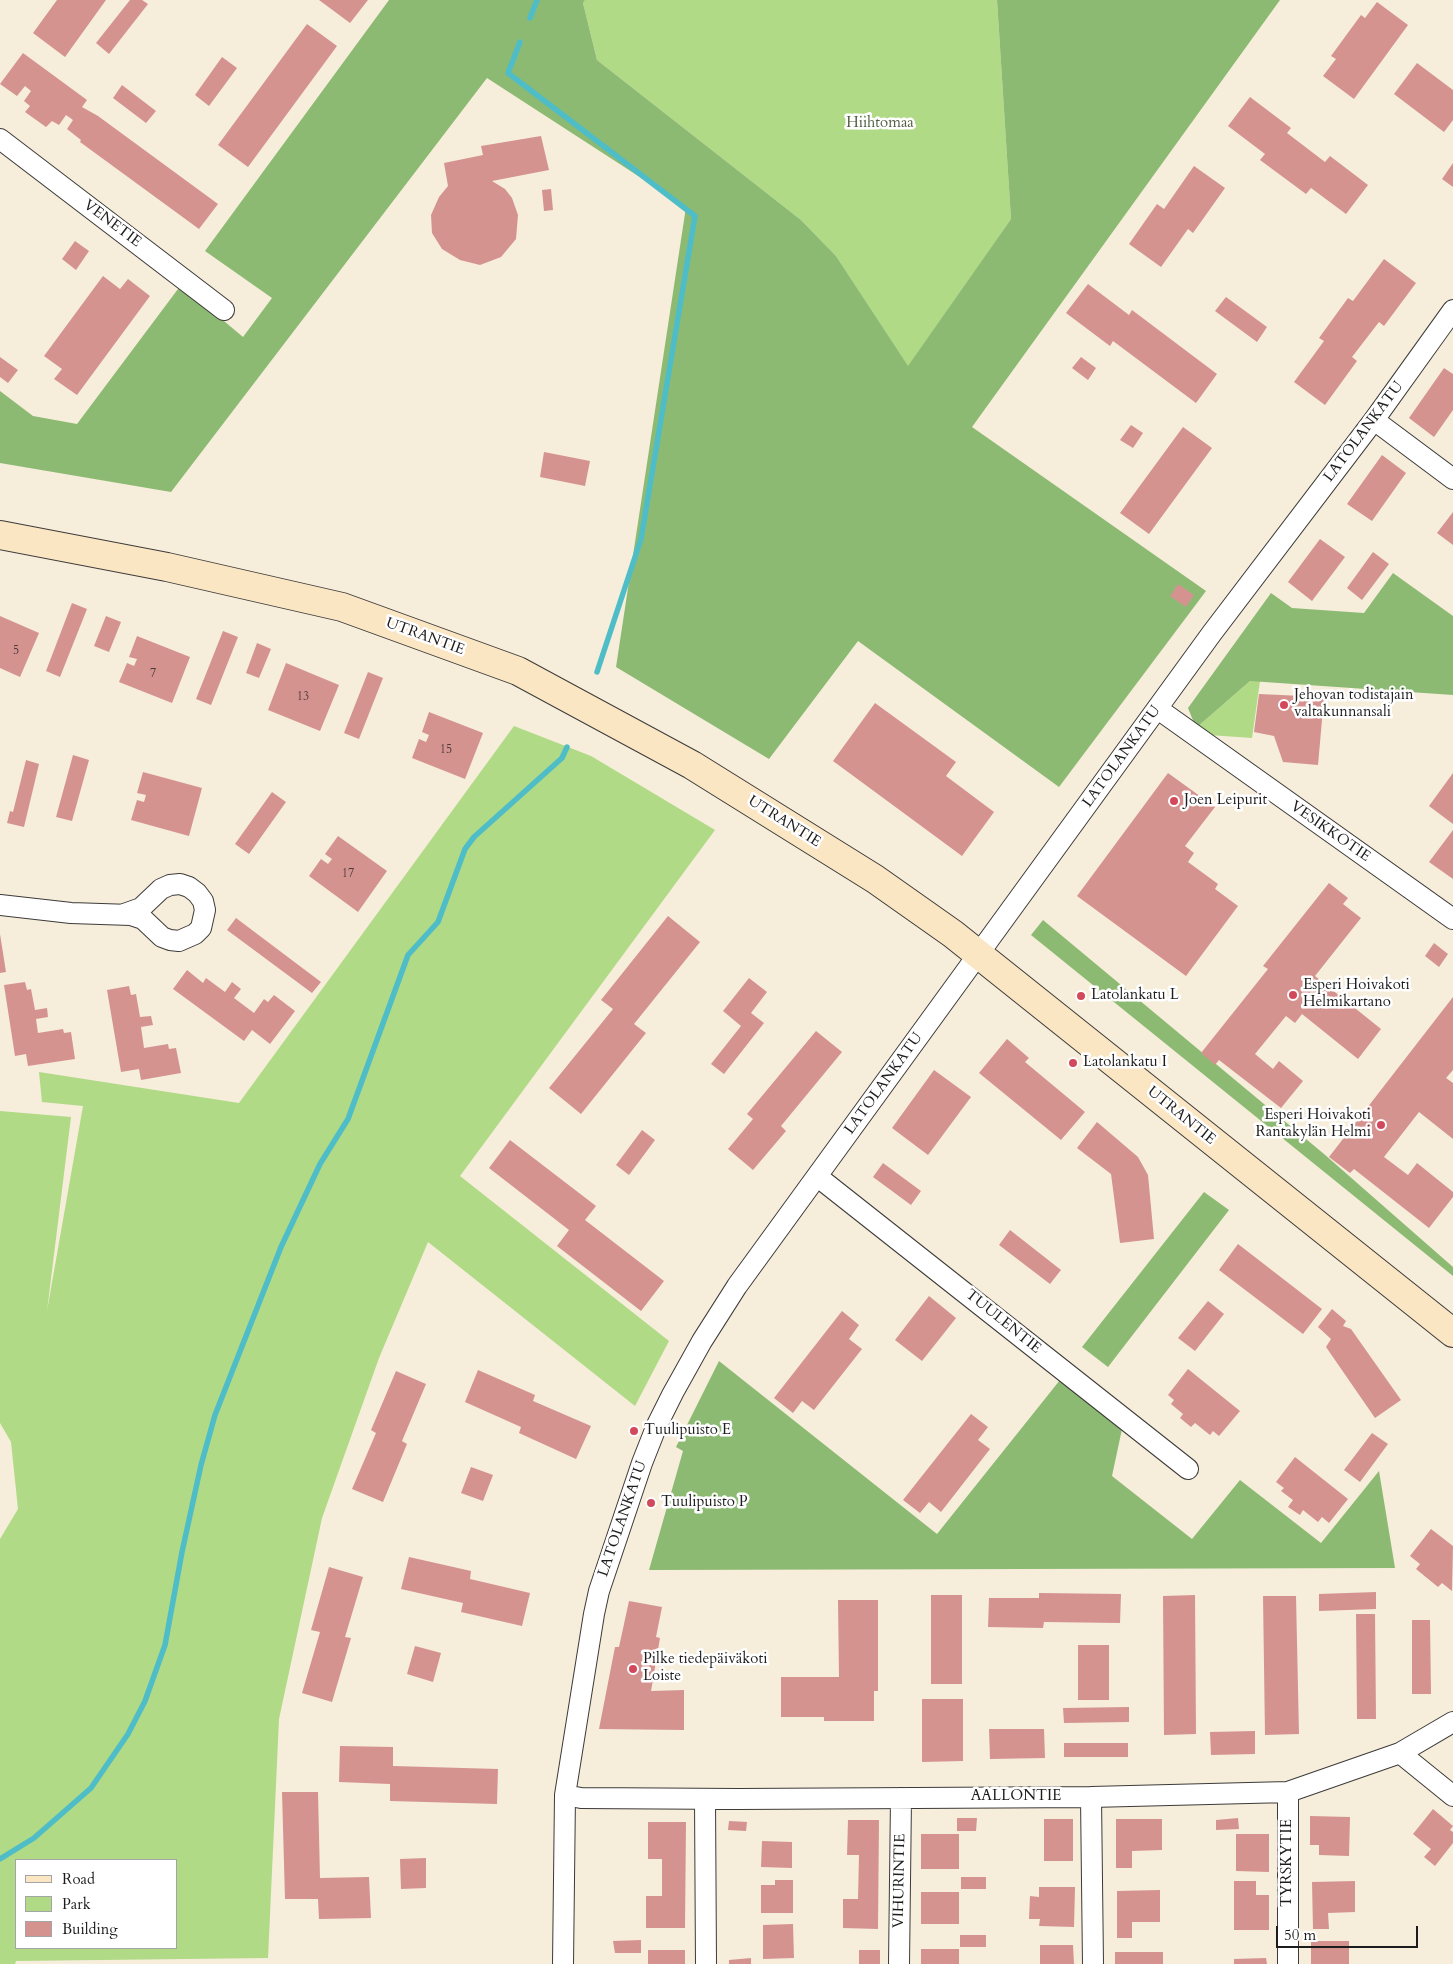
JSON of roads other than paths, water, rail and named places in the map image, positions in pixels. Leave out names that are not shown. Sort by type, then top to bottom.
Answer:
[{"type":"main road","name":"UTRANTIE","points":[[0,535],[167,567],[342,607],[518,671],[692,765],[875,879],[978,954],[1453,1333]]},
{"type":"street","name":"VENETIE","points":[[0,139],[224,310]]},
{"type":"street","name":"LATOLANKATU","points":[[562,1964],[565,1795],[594,1614],[599,1590],[657,1424],[702,1341],[732,1294],[1221,621],[1374,420],[1453,310]]},
{"type":"street","points":[[1374,420],[1453,479]]},
{"type":"street","name":"VESIKKOTIE","points":[[1158,709],[1453,919]]},
{"type":"street","points":[[0,905],[70,913],[124,914],[143,920],[155,931],[170,940],[179,941],[188,939],[201,928],[205,910],[203,901],[197,893],[189,887],[180,884],[160,889],[140,908],[124,914]]},
{"type":"street","points":[[154,896],[149,905],[148,915],[150,924],[155,931]]},
{"type":"street","name":"TUULENTIE","points":[[818,1176],[1188,1469]]},
{"type":"street","name":"AALLONTIE","points":[[565,1795],[581,1798],[705,1800],[1091,1797],[1288,1792],[1400,1753],[1453,1722]]},
{"type":"street","points":[[1400,1753],[1453,1796]]},
{"type":"street","name":"TYRSKYTIE","points":[[1288,1792],[1288,1964]]},
{"type":"street","points":[[1091,1797],[1093,1964]]},
{"type":"street","name":"VIHURINTIE","points":[[899,1964],[901,1798]]},
{"type":"street","points":[[705,1800],[706,1964]]},
{"type":"waterway","points":[[530,18],[537,0]]},
{"type":"waterway","points":[[520,42],[508,73],[695,216],[641,539],[597,672]]},
{"type":"waterway","points":[[0,1859],[34,1838],[91,1788],[128,1734],[145,1701],[165,1645],[182,1552],[201,1465],[215,1415],[281,1247],[320,1164],[348,1119],[408,955],[438,922],[465,849],[474,837],[562,758],[567,747]]},
{"type":"place","name":"Jehovan todistajain valtakunnansali","points":[[1284,705]]},
{"type":"place","name":"Joen Leipurit","points":[[1174,801]]},
{"type":"place","name":"Esperi Hoivakoti Helmikartano","points":[[1293,995]]},
{"type":"place","name":"Latolankatu L","points":[[1081,996]]},
{"type":"place","name":"Latolankatu I","points":[[1073,1063]]},
{"type":"place","name":"Esperi Hoivakoti Rantakylän Helmi","points":[[1381,1125]]},
{"type":"place","name":"Tuulipuisto E","points":[[634,1431]]},
{"type":"place","name":"Tuulipuisto P","points":[[651,1503]]},
{"type":"place","name":"Pilke tiedepäiväkoti Loiste","points":[[633,1669]]},
{"type":"park label","name":"Hiihtomaa","points":[[880,124]]}]
